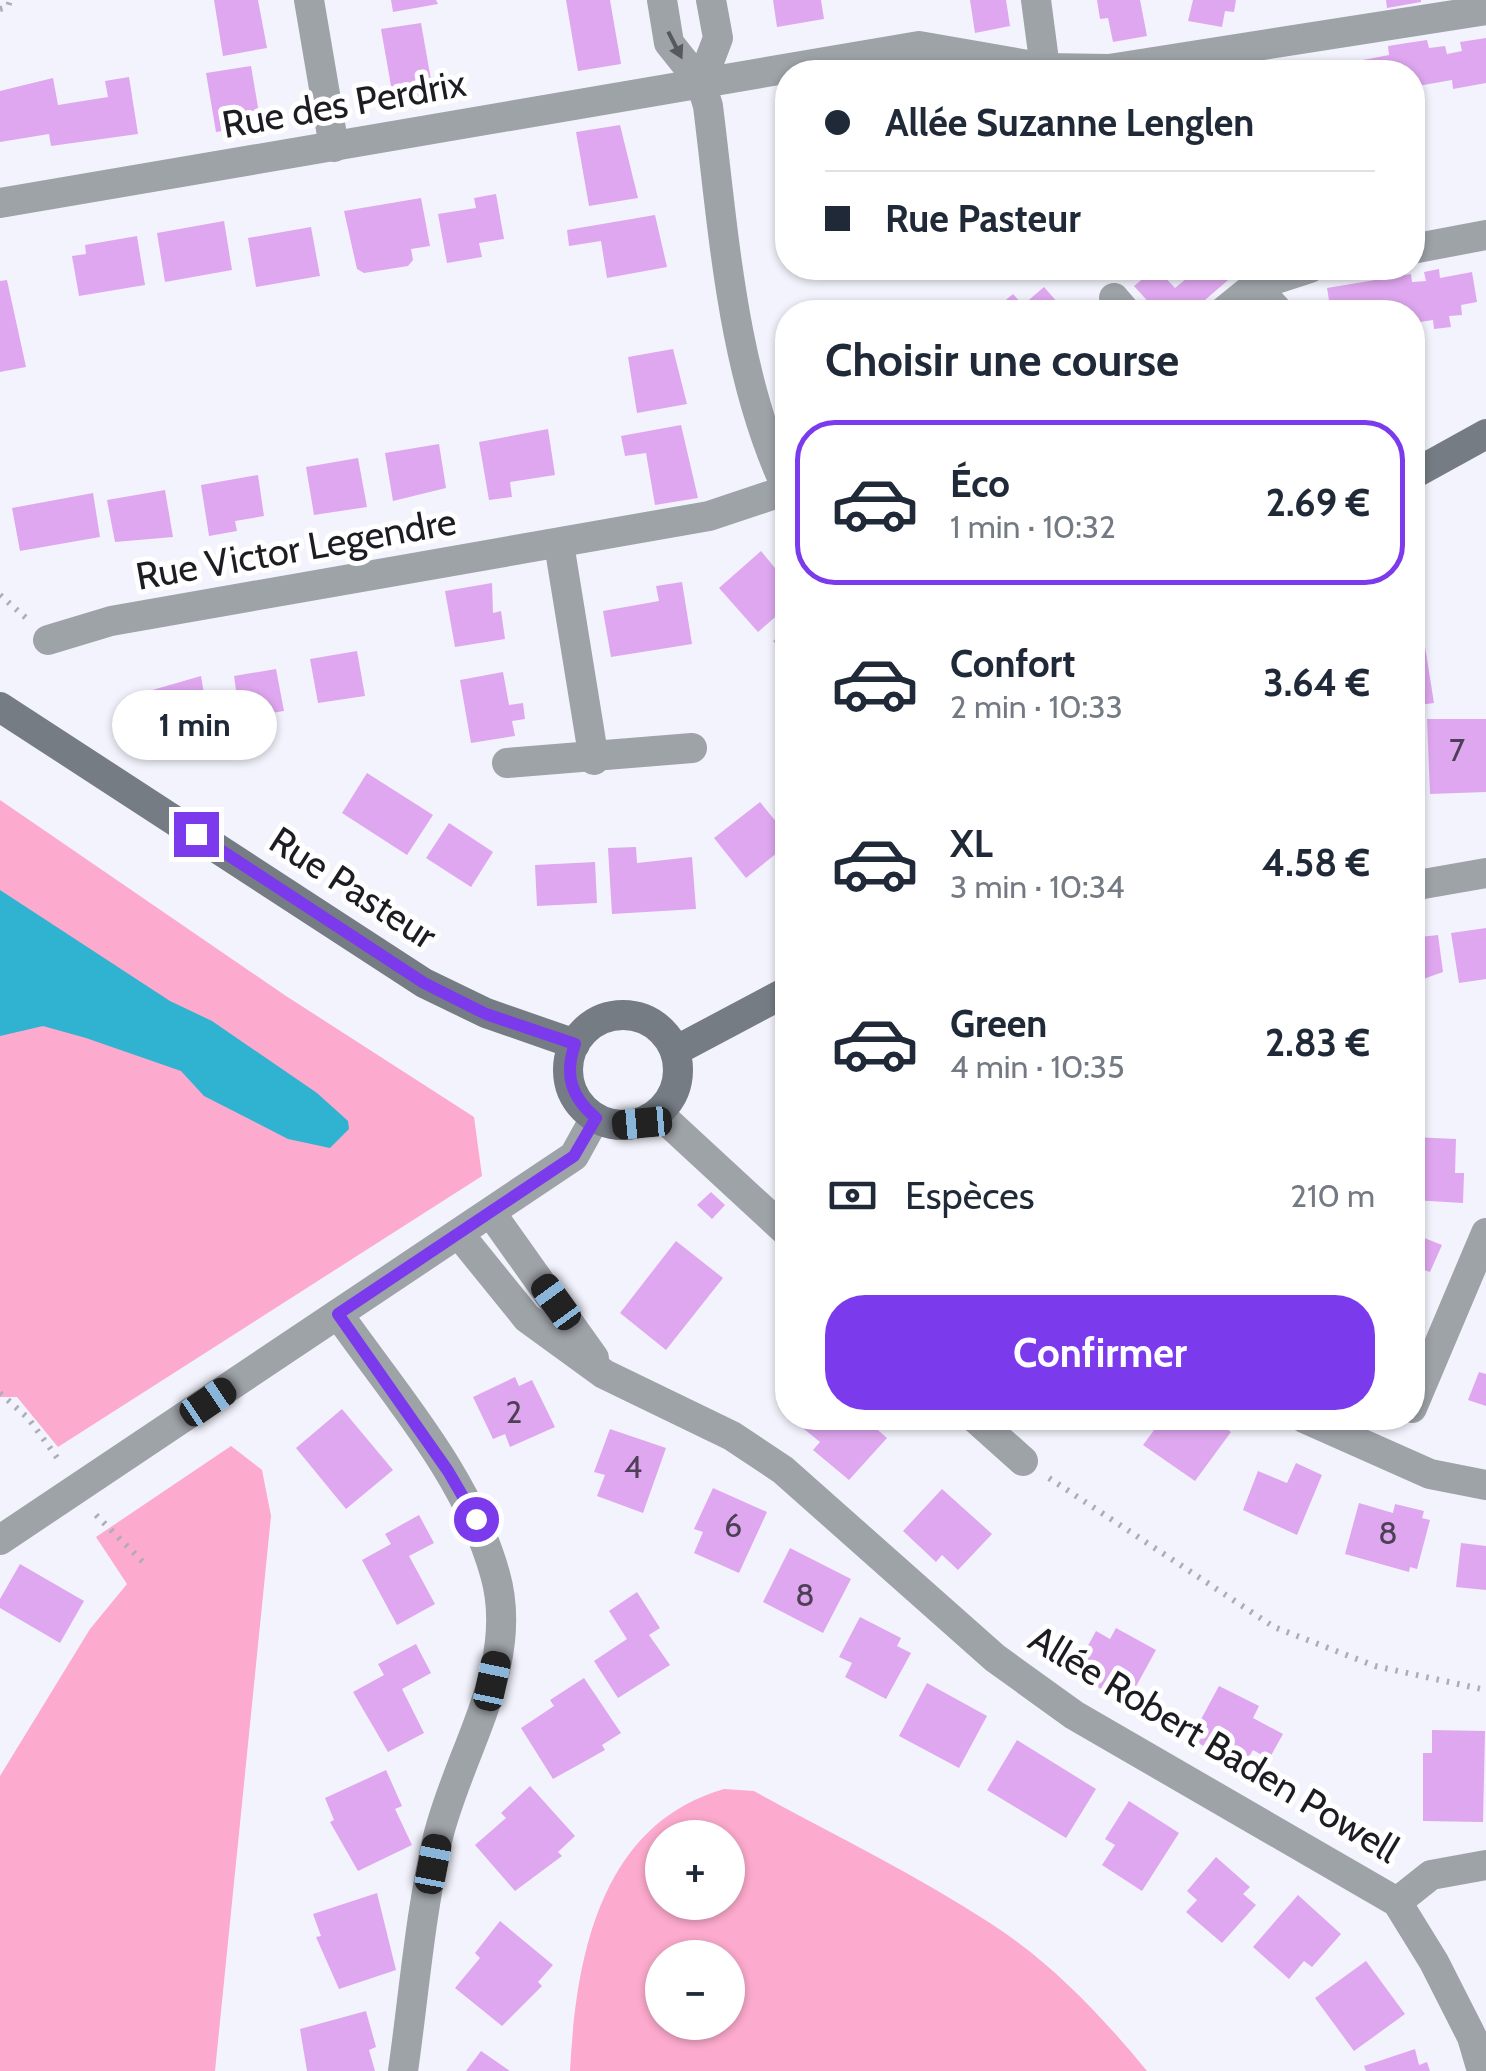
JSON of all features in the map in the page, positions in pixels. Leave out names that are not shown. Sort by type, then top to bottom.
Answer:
[{"type":"street","points":[[309,0],[334,147]]},
{"type":"street","points":[[662,0],[669,44],[701,84]]},
{"type":"street","points":[[711,0],[718,38],[701,84],[743,352],[762,428],[775,461]]},
{"type":"street","points":[[1036,0],[1043,60]]},
{"type":"street","name":"Rue des Perdrix","points":[[1167,60],[1486,10]]},
{"type":"street","name":"Rue des Perdrix","points":[[839,60],[920,46],[999,60]]},
{"type":"street","name":"Rue des Perdrix","points":[[0,203],[775,71]]},
{"type":"street","points":[[1425,246],[1486,235]]},
{"type":"street","points":[[1238,300],[1255,286],[1273,280]]},
{"type":"street","points":[[1255,286],[1268,300]]},
{"type":"street","points":[[1425,468],[1486,434]]},
{"type":"street","name":"Rue Victor Legendre","points":[[48,640],[111,621],[709,516],[775,495]]},
{"type":"street","points":[[559,544],[594,760]]},
{"type":"street","name":"Rue Pasteur","points":[[0,707],[424,983],[486,1014],[575,1044]]},
{"type":"street","points":[[507,763],[594,760],[692,748]]},
{"type":"street","points":[[1425,884],[1486,872]]},
{"type":"street","points":[[675,1051],[775,998]]},
{"type":"street","points":[[619,1015],[650,1022],[675,1051],[676,1088],[658,1113],[628,1124],[614,1125],[596,1118],[580,1105],[571,1088],[568,1062],[575,1044],[597,1022],[619,1015]]},
{"type":"street","points":[[658,1113],[775,1221]]},
{"type":"street","points":[[0,1540],[574,1156],[596,1118]]},
{"type":"street","name":"Allée Robert Baden Powell","points":[[491,1213],[604,1374]]},
{"type":"street","points":[[1425,1377],[1486,1233]]},
{"type":"street","name":"Allée Robert Baden Powell","points":[[459,1234],[527,1318],[604,1374],[732,1436],[783,1470],[996,1658],[1074,1715],[1397,1902],[1434,1962],[1472,2037],[1482,2071]]},
{"type":"street","points":[[338,1314],[448,1471],[476,1519],[496,1576],[503,1630],[492,1681],[438,1837],[403,2071]]},
{"type":"street","points":[[988,1430],[1023,1461]]},
{"type":"street","points":[[1330,1430],[1430,1474],[1486,1485]]},
{"type":"street","points":[[1392,1458],[1403,1430]]},
{"type":"street","name":"Allée Robert Baden Powell","points":[[1397,1902],[1431,1875],[1486,1864]]},
{"type":"path","points":[[0,8],[8,7],[10,0]]},
{"type":"path","points":[[1023,1461],[1274,1627],[1374,1666],[1486,1690]]},
{"type":"shaded area","points":[[0,800],[286,996],[474,1117],[482,1176],[58,1447],[17,1397],[0,1397]]},
{"type":"shaded area","points":[[231,1446],[262,1470],[271,1516],[215,2071],[0,2071],[0,1776],[90,1629],[127,1584],[96,1537]]},
{"type":"shaded area","points":[[724,1789],[754,1791],[932,1888],[1012,1938],[1093,2010],[1147,2071],[570,2071],[588,1942],[602,1902],[622,1865],[645,1836],[645,1920],[745,1920],[745,1820],[664,1820],[682,1807]]},
{"type":"water","points":[[0,890],[170,1001],[212,1021],[317,1093],[348,1121],[349,1129],[330,1148],[288,1139],[204,1096],[181,1071],[43,1026],[0,1036]]},
{"type":"building","points":[[214,0],[258,0],[267,48],[223,56]]},
{"type":"building","points":[[391,0],[436,0],[438,4],[393,12]]},
{"type":"building","points":[[566,0],[610,0],[621,64],[578,71]]},
{"type":"building","points":[[773,0],[821,0],[824,19],[777,27]]},
{"type":"building","points":[[970,0],[1006,0],[1010,26],[975,33]]},
{"type":"building","points":[[1097,0],[1140,0],[1147,36],[1113,42],[1108,18],[1100,19]]},
{"type":"building","points":[[1193,0],[1236,0],[1234,12],[1225,11],[1222,27],[1188,21]]},
{"type":"building","points":[[1386,0],[1421,0],[1421,2],[1387,8]]},
{"type":"building","points":[[421,23],[434,97],[394,103],[381,29]]},
{"type":"building","points":[[1486,38],[1486,83],[1453,89],[1452,80],[1425,85],[1425,60],[1363,60],[1389,55],[1388,46],[1427,40],[1429,48],[1445,46],[1447,54],[1462,51],[1460,42]]},
{"type":"building","points":[[251,66],[261,125],[216,132],[206,73]]},
{"type":"building","points":[[129,77],[138,134],[51,146],[49,134],[0,142],[0,91],[53,78],[58,105],[108,97],[105,81]]},
{"type":"building","points":[[620,125],[638,198],[589,206],[576,132]]},
{"type":"building","points":[[496,194],[504,239],[479,243],[482,257],[447,263],[438,214],[476,208],[474,198]]},
{"type":"building","points":[[421,198],[430,246],[411,249],[413,260],[408,266],[364,273],[357,269],[344,211]]},
{"type":"building","points":[[655,215],[667,267],[607,278],[601,241],[569,246],[567,230]]},
{"type":"building","points":[[224,221],[232,270],[165,282],[157,233]]},
{"type":"building","points":[[311,227],[320,276],[256,287],[248,238]]},
{"type":"building","points":[[137,236],[145,285],[79,296],[72,256],[86,254],[85,245]]},
{"type":"building","points":[[1439,269],[1440,278],[1472,272],[1477,302],[1461,305],[1462,315],[1449,316],[1451,327],[1434,329],[1433,320],[1425,321],[1425,300],[1329,300],[1327,288],[1375,280],[1426,281],[1425,272]]},
{"type":"building","points":[[7,280],[26,367],[0,372],[0,281]]},
{"type":"building","points":[[1141,280],[1167,280],[1175,288],[1185,280],[1228,280],[1205,300],[1147,300],[1134,286]]},
{"type":"building","points":[[1044,287],[1055,300],[1029,300]]},
{"type":"building","points":[[673,349],[687,404],[637,413],[628,357]]},
{"type":"building","points":[[681,425],[698,498],[655,505],[646,453],[625,456],[621,436]]},
{"type":"building","points":[[548,429],[555,475],[510,482],[512,497],[489,500],[479,442]]},
{"type":"building","points":[[439,444],[446,488],[393,501],[385,453]]},
{"type":"building","points":[[358,458],[367,507],[314,515],[306,467]]},
{"type":"building","points":[[258,475],[264,516],[235,521],[237,531],[209,536],[201,485]]},
{"type":"building","points":[[165,490],[173,537],[115,542],[107,500]]},
{"type":"building","points":[[93,493],[100,537],[20,551],[12,508]]},
{"type":"building","points":[[761,551],[775,568],[775,617],[758,632],[719,588]]},
{"type":"building","points":[[682,582],[692,644],[611,657],[603,611],[659,601],[656,586]]},
{"type":"building","points":[[492,583],[493,613],[501,611],[505,639],[455,647],[445,591]]},
{"type":"building","points":[[1425,647],[1434,703],[1425,704]]},
{"type":"building","points":[[357,651],[365,696],[318,703],[310,659]]},
{"type":"building","points":[[276,669],[284,711],[240,718],[234,676]]},
{"type":"building","points":[[503,672],[509,705],[523,703],[525,719],[512,721],[515,736],[471,743],[460,680]]},
{"type":"building","points":[[201,676],[209,724],[149,735],[142,693]]},
{"type":"building","points":[[1427,719],[1486,719],[1486,792],[1430,794]]},
{"type":"building","points":[[367,773],[433,815],[407,855],[342,813]]},
{"type":"building","points":[[760,802],[775,820],[775,855],[746,878],[714,838]]},
{"type":"building","points":[[449,823],[493,852],[471,887],[426,858]]},
{"type":"building","points":[[636,847],[637,863],[692,857],[696,909],[612,914],[608,848]]},
{"type":"building","points":[[595,862],[597,903],[537,906],[535,865]]},
{"type":"building","points":[[1486,928],[1486,979],[1459,983],[1451,933]]},
{"type":"building","points":[[1438,935],[1443,972],[1425,978],[1425,936]]},
{"type":"building","points":[[1425,1138],[1456,1139],[1455,1173],[1464,1173],[1463,1203],[1425,1201]]},
{"type":"building","points":[[711,1192],[725,1205],[712,1219],[697,1205]]},
{"type":"building","points":[[1425,1238],[1442,1245],[1430,1272],[1425,1270]]},
{"type":"building","points":[[676,1241],[723,1278],[666,1350],[620,1313]]},
{"type":"building","points":[[1479,1372],[1486,1374],[1486,1406],[1468,1400]]},
{"type":"building","points":[[515,1377],[519,1386],[532,1380],[555,1427],[510,1447],[505,1434],[493,1439],[473,1397]]},
{"type":"building","points":[[342,1409],[393,1470],[346,1509],[296,1448]]},
{"type":"building","points":[[610,1429],[666,1448],[643,1513],[597,1496],[605,1475],[594,1472]]},
{"type":"building","points":[[805,1430],[878,1430],[887,1438],[849,1480],[813,1450],[820,1442]]},
{"type":"building","points":[[1154,1430],[1231,1432],[1195,1481],[1143,1445]]},
{"type":"building","points":[[1296,1463],[1322,1475],[1297,1535],[1243,1510],[1258,1471],[1287,1483]]},
{"type":"building","points":[[713,1488],[767,1512],[739,1573],[694,1553],[703,1532],[694,1529]]},
{"type":"building","points":[[942,1489],[992,1534],[958,1570],[942,1555],[936,1562],[903,1531]]},
{"type":"building","points":[[1359,1503],[1393,1513],[1395,1504],[1424,1511],[1422,1518],[1430,1520],[1417,1569],[1410,1567],[1409,1572],[1345,1554]]},
{"type":"building","points":[[419,1515],[434,1543],[409,1556],[435,1604],[397,1625],[362,1560],[391,1544],[385,1534]]},
{"type":"building","points":[[1461,1543],[1486,1546],[1486,1590],[1456,1587]]},
{"type":"building","points":[[790,1548],[851,1579],[823,1633],[763,1602]]},
{"type":"building","points":[[20,1564],[84,1601],[60,1643],[0,1608],[0,1599]]},
{"type":"building","points":[[637,1592],[660,1628],[649,1635],[670,1665],[618,1698],[594,1661],[627,1639],[609,1611]]},
{"type":"building","points":[[860,1617],[901,1638],[897,1646],[911,1653],[886,1699],[845,1677],[852,1663],[839,1657]]},
{"type":"building","points":[[1116,1628],[1156,1650],[1134,1690],[1127,1686],[1119,1699],[1073,1673],[1096,1631],[1110,1639]]},
{"type":"building","points":[[416,1644],[431,1673],[402,1689],[424,1733],[388,1752],[353,1692],[384,1675],[378,1664]]},
{"type":"building","points":[[584,1678],[621,1733],[602,1745],[605,1750],[553,1779],[521,1728],[554,1706],[550,1700]]},
{"type":"building","points":[[927,1683],[987,1716],[959,1768],[899,1736]]},
{"type":"building","points":[[1219,1686],[1259,1706],[1253,1718],[1283,1734],[1269,1759],[1253,1750],[1243,1767],[1198,1743],[1207,1728],[1199,1723]]},
{"type":"building","points":[[1432,1730],[1485,1731],[1483,1822],[1423,1821],[1423,1753],[1432,1753]]},
{"type":"building","points":[[1017,1740],[1096,1789],[1066,1838],[987,1790]]},
{"type":"building","points":[[386,1770],[402,1806],[395,1809],[412,1845],[358,1871],[330,1822],[334,1820],[325,1798]]},
{"type":"building","points":[[530,1786],[575,1836],[558,1852],[562,1856],[515,1891],[475,1845],[506,1818],[501,1813]]},
{"type":"building","points":[[1129,1801],[1179,1833],[1142,1891],[1102,1865],[1115,1845],[1105,1839]]},
{"type":"building","points":[[1216,1857],[1250,1887],[1243,1894],[1256,1905],[1222,1943],[1186,1912],[1197,1900],[1187,1891]]},
{"type":"building","points":[[377,1893],[396,1970],[339,1989],[316,1937],[321,1936],[313,1914]]},
{"type":"building","points":[[1298,1895],[1341,1934],[1312,1967],[1304,1961],[1289,1979],[1253,1947]]},
{"type":"building","points":[[500,1921],[553,1965],[538,1982],[542,1986],[502,2026],[455,1988],[480,1958],[475,1953]]},
{"type":"building","points":[[1366,1961],[1405,2014],[1354,2051],[1315,1998]]},
{"type":"building","points":[[366,2011],[376,2047],[369,2050],[375,2071],[307,2071],[300,2029]]},
{"type":"building","points":[[1415,2049],[1419,2065],[1427,2062],[1430,2071],[1366,2071],[1364,2066]]},
{"type":"building","points":[[481,2051],[510,2071],[466,2071]]},
{"type":"route","points":[[196,834],[424,983],[486,1014],[575,1044],[568,1062],[571,1088],[580,1105],[596,1118],[574,1156],[338,1314],[448,1471],[476,1519]]}]
